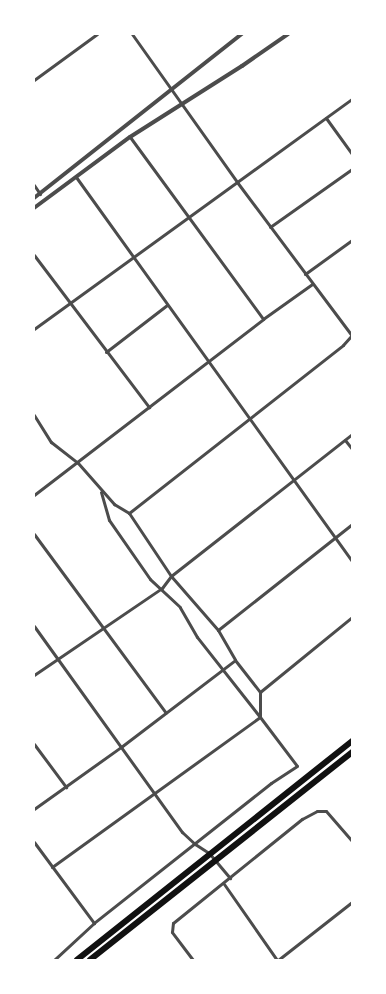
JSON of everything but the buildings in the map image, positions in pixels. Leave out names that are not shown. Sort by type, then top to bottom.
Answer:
[{"type":"highway","points":[[77,960],[352,741]]},
{"type":"highway","points":[[90,960],[352,752]]},
{"type":"street","points":[[34,80],[96,34]]},
{"type":"street","points":[[129,513],[352,336],[237,182],[132,34]]},
{"type":"street","points":[[34,198],[242,34]]},
{"type":"street","points":[[34,208],[130,137],[288,34]]},
{"type":"street","points":[[34,329],[352,99]]},
{"type":"street","points":[[326,118],[352,154]]},
{"type":"street","points":[[130,137],[263,319]]},
{"type":"street","points":[[270,227],[352,169]]},
{"type":"street","points":[[76,177],[352,561]]},
{"type":"street","points":[[34,185],[40,194]]},
{"type":"street","points":[[305,274],[352,240]]},
{"type":"street","points":[[34,255],[149,407]]},
{"type":"street","points":[[34,496],[78,464],[263,319],[312,284]]},
{"type":"street","points":[[106,352],[167,305]]},
{"type":"street","points":[[34,414],[51,442],[78,464],[101,492],[114,504],[129,513],[171,576],[218,630],[235,660],[260,692],[260,717]]},
{"type":"street","points":[[34,675],[57,657],[162,588],[171,576],[352,434]]},
{"type":"street","points":[[346,440],[352,449]]},
{"type":"street","points":[[54,960],[94,922],[297,766],[197,637],[180,607],[162,588],[150,579],[109,520],[101,492]]},
{"type":"street","points":[[218,630],[352,524]]},
{"type":"street","points":[[34,534],[166,713]]},
{"type":"street","points":[[260,692],[352,617]]},
{"type":"street","points":[[34,626],[182,832],[194,844],[209,853],[230,878]]},
{"type":"street","points":[[34,809],[122,747],[235,660]]},
{"type":"street","points":[[52,866],[260,717]]},
{"type":"street","points":[[34,744],[66,787]]},
{"type":"street","points":[[193,960],[174,935],[172,926],[302,819],[317,811],[329,812],[352,841]]},
{"type":"street","points":[[34,842],[94,922]]},
{"type":"street","points":[[224,884],[278,960],[352,902]]}]
